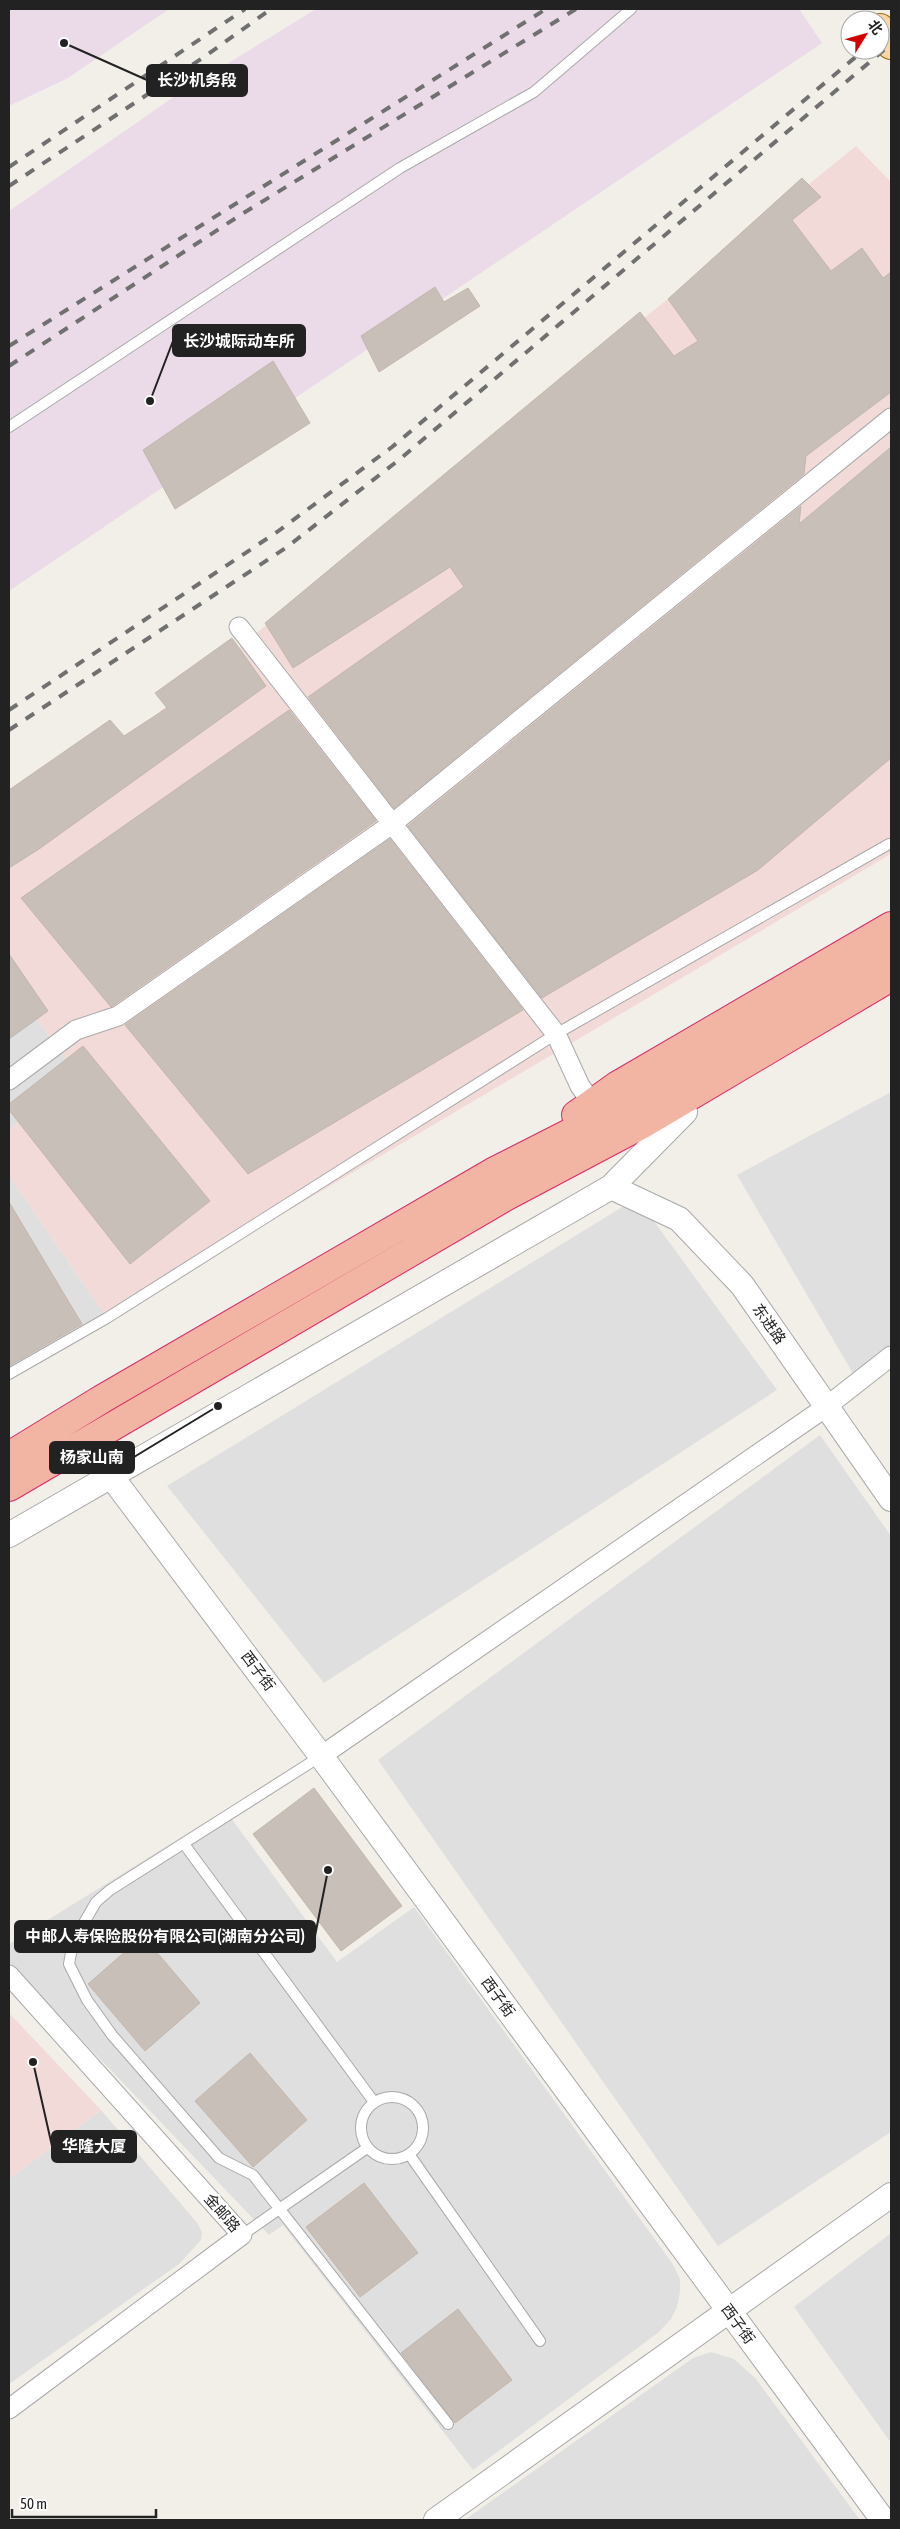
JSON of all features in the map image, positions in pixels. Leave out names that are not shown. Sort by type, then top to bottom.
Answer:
[{"type":"highway","points":[[9,1456],[102,1399],[492,1172],[618,1085],[891,926]]},
{"type":"highway","points":[[9,1487],[505,1197],[891,951]]},
{"type":"highway","points":[[492,1172],[633,1115],[891,977]]},
{"type":"highway","points":[[505,1197],[685,1112],[891,994]]},
{"type":"street","points":[[9,1080],[76,1030],[118,1016],[392,824],[891,418]]},
{"type":"street","points":[[238,627],[556,1034],[580,1086],[593,1104]]},
{"type":"street","points":[[9,1535],[611,1187],[685,1112]]},
{"type":"street","name":"东进路","points":[[611,1187],[678,1218],[742,1285],[891,1499]]},
{"type":"street","points":[[321,1756],[826,1408],[891,1356]]},
{"type":"street","name":"西子街","points":[[111,1476],[321,1756],[882,2520]]},
{"type":"street","name":"金邮路","points":[[9,1975],[242,2235],[9,2409]]},
{"type":"street","points":[[446,2517],[891,2195]]},
{"type":"lane","points":[[9,427],[400,168],[534,92],[631,9]]},
{"type":"lane","points":[[9,1374],[107,1318],[556,1034],[889,844]]},
{"type":"lane","points":[[321,1756],[110,1890],[96,1902],[74,1942],[69,1964],[87,2000],[112,2035],[220,2158],[253,2175],[448,2424]]},
{"type":"lane","points":[[184,1844],[374,2102]]},
{"type":"lane","points":[[382,2098],[402,2098],[417,2110],[423,2129],[421,2139],[409,2154],[392,2159],[382,2158],[367,2148],[361,2134],[362,2118],[366,2109],[374,2102],[382,2098]]},
{"type":"lane","points":[[242,2235],[367,2148]]},
{"type":"lane","points":[[409,2154],[540,2341]]},
{"type":"shaded area","points":[[9,9],[169,9],[68,78],[9,106]]},
{"type":"shaded area","points":[[316,9],[799,9],[822,43],[9,591],[9,211],[178,94]]},
{"type":"shaded area","points":[[856,146],[891,182],[891,854],[107,1318],[9,1176],[9,1130],[80,1076],[9,984],[9,834]]},
{"type":"shaded area","points":[[9,984],[80,1076],[9,1130]]},
{"type":"shaded area","points":[[891,1092],[891,1356],[858,1382],[737,1175]]},
{"type":"shaded area","points":[[9,1176],[107,1318],[9,1380]]},
{"type":"shaded area","points":[[637,1198],[777,1390],[324,1683],[167,1486]]},
{"type":"shaded area","points":[[820,1435],[891,1536],[891,2132],[718,2246],[378,1760]]},
{"type":"shaded area","points":[[225,1810],[337,1962],[414,1907],[672,2263],[680,2279],[677,2307],[671,2319],[659,2332],[473,2470],[283,2225],[269,2235],[9,1964],[9,1944]]},
{"type":"shaded area","points":[[9,2013],[101,2110],[9,2179]]},
{"type":"shaded area","points":[[101,2110],[198,2224],[202,2233],[201,2240],[179,2264],[9,2384],[9,2179]]},
{"type":"shaded area","points":[[891,2233],[891,2443],[794,2307]]},
{"type":"shaded area","points":[[711,2352],[734,2359],[756,2379],[860,2520],[466,2519],[693,2358]]},
{"type":"building","points":[[802,178],[821,197],[792,220],[831,271],[862,248],[883,278],[891,272],[891,392],[806,456],[804,474],[394,808],[308,697],[464,587],[450,567],[293,668],[265,623],[640,312],[674,356],[698,341],[668,299]]},
{"type":"building","points":[[435,287],[444,302],[468,288],[480,306],[379,372],[361,336]]},
{"type":"building","points":[[273,361],[310,423],[175,509],[143,450]]},
{"type":"building","points":[[891,447],[891,758],[758,870],[542,998],[408,826],[801,506],[799,524]]},
{"type":"building","points":[[232,638],[266,686],[39,849],[9,868],[9,790],[110,720],[124,736],[167,708],[155,693]]},
{"type":"building","points":[[289,710],[376,821],[111,1007],[21,898]]},
{"type":"building","points":[[390,839],[523,1010],[248,1174],[125,1025]]},
{"type":"building","points":[[9,954],[48,1011],[9,1039]]},
{"type":"building","points":[[83,1046],[210,1201],[130,1264],[9,1110],[9,1104]]},
{"type":"building","points":[[9,1202],[82,1324],[9,1366]]},
{"type":"building","points":[[314,1788],[402,1906],[341,1951],[253,1834]]},
{"type":"building","points":[[143,1936],[200,2003],[145,2051],[88,1984]]},
{"type":"building","points":[[250,2053],[307,2120],[253,2167],[195,2101]]},
{"type":"building","points":[[364,2183],[418,2253],[360,2297],[306,2227]]},
{"type":"building","points":[[458,2309],[512,2380],[455,2423],[401,2353]]},
{"type":"railway","points":[[9,167],[245,9]]},
{"type":"railway","points":[[9,186],[204,57],[271,9]]},
{"type":"railway","points":[[9,346],[546,9]]},
{"type":"railway","points":[[9,366],[242,214],[576,9]]},
{"type":"railway","points":[[9,730],[287,547],[400,459],[891,44]]},
{"type":"railway","points":[[9,710],[277,532],[392,447],[852,60]]},
{"type":"place","name":"长沙机务段","points":[[64,43]]},
{"type":"place","name":"长沙城际动车所","points":[[150,401]]},
{"type":"place","name":"杨家山南","points":[[218,1406]]},
{"type":"place","name":"中邮人寿保险股份有限公司(湖南分公司)","points":[[328,1870]]},
{"type":"place","name":"华隆大厦","points":[[33,2062]]}]
